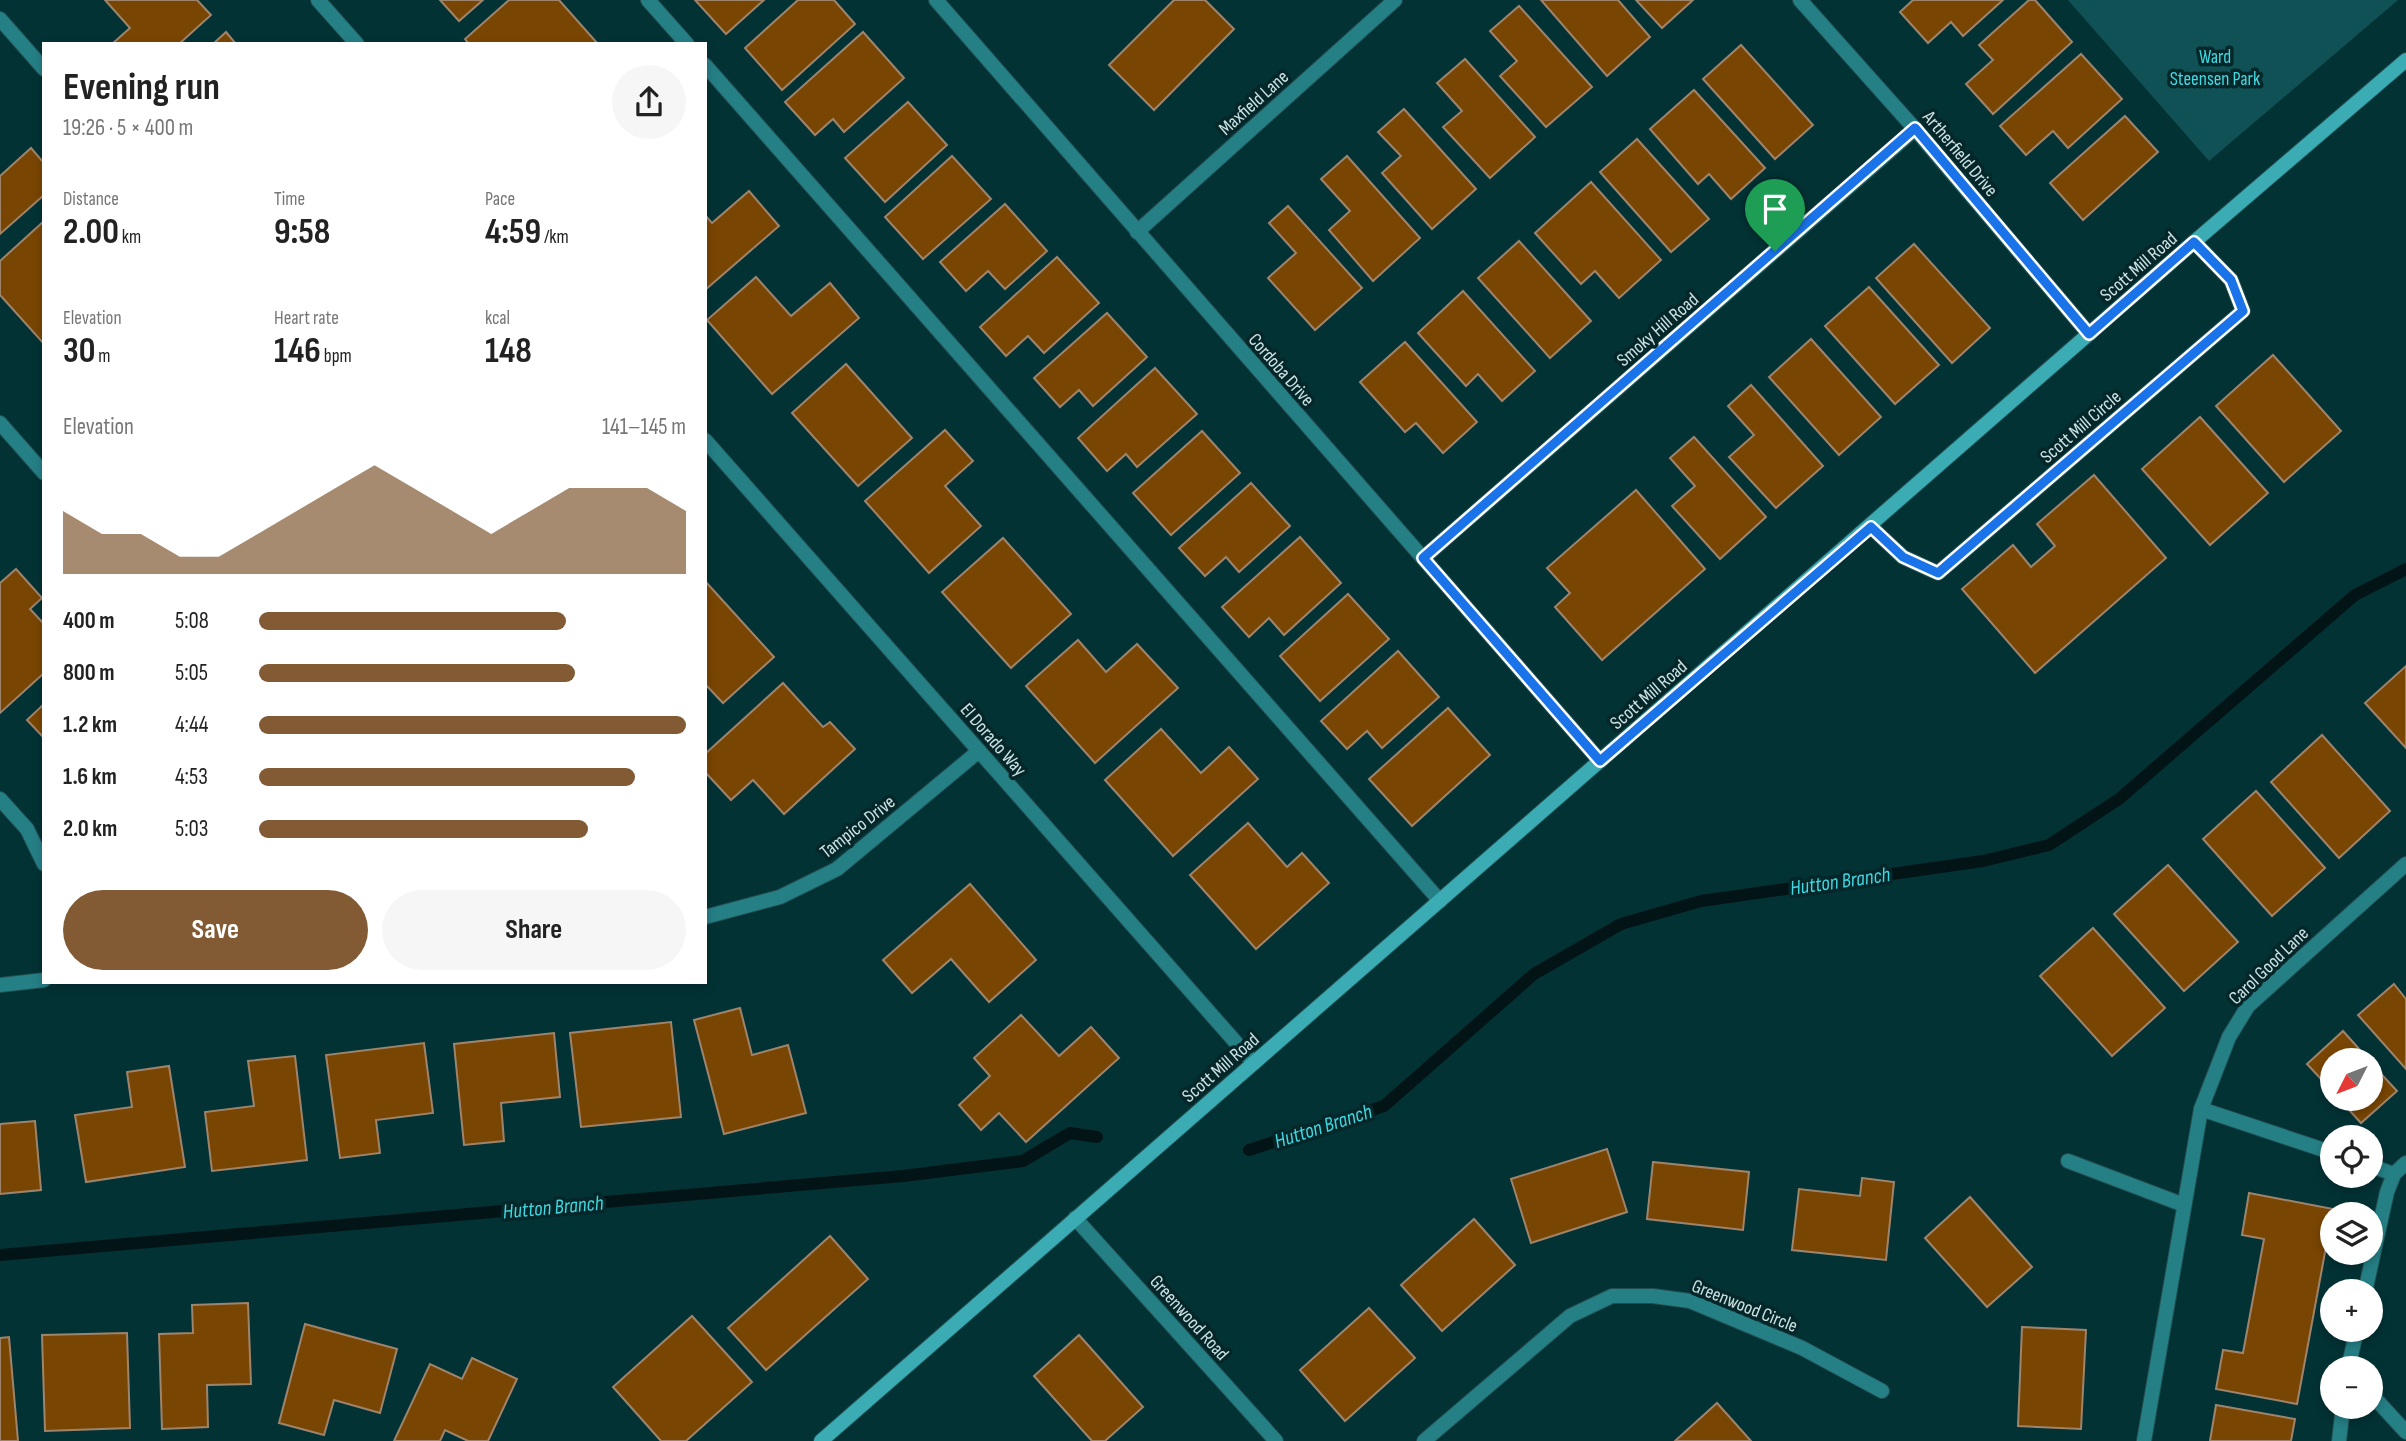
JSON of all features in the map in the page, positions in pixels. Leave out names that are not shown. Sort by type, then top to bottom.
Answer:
[{"type":"street","points":[[318,0],[355,42]]},
{"type":"street","points":[[648,0],[685,42]]},
{"type":"street","name":"Cordoba Drive","points":[[936,0],[1600,761]]},
{"type":"street","name":"Maxfield Lane","points":[[1138,232],[1395,0]]},
{"type":"street","name":"Artherfield Drive","points":[[1800,0],[1915,128],[2089,334]]},
{"type":"street","points":[[0,19],[42,67]]},
{"type":"street","name":"Scott Mill Road","points":[[821,1441],[2406,60]]},
{"type":"street","points":[[707,67],[1440,901]]},
{"type":"street","name":"Smoky Hill Road","points":[[1423,558],[1915,128]]},
{"type":"street","name":"Scott Mill Circle","points":[[1871,527],[1903,557],[1938,573],[2243,311],[2231,280],[2194,242]]},
{"type":"street","points":[[0,423],[42,471]]},
{"type":"street","name":"El Dorado Way","points":[[707,442],[1254,1063]]},
{"type":"street","name":"Tampico Drive","points":[[707,917],[780,897],[837,869],[979,751]]},
{"type":"street","points":[[0,799],[27,829],[42,860]]},
{"type":"street","name":"Carol Good Lane","points":[[2144,1441],[2201,1109],[2229,1037],[2248,1006],[2406,864]]},
{"type":"street","points":[[0,985],[42,981]]},
{"type":"street","points":[[2201,1109],[2320,1149]]},
{"type":"street","points":[[2068,1161],[2184,1205]]},
{"type":"street","points":[[2368,1279],[2386,1192],[2394,1174],[2406,1163]]},
{"type":"street","points":[[2383,1170],[2394,1174]]},
{"type":"street","name":"Greenwood Road","points":[[1075,1218],[1276,1441]]},
{"type":"street","name":"Greenwood Circle","points":[[1424,1441],[1570,1316],[1612,1296],[1653,1296],[1690,1301],[1802,1348],[1882,1391]]},
{"type":"street","points":[[2383,1407],[2406,1432]]},
{"type":"street","points":[[2339,1441],[2342,1419]]},
{"type":"green space","name":"Ward Steensen Park","points":[[2068,0],[2398,0],[2209,161]]},
{"type":"building","points":[[105,0],[197,0],[211,15],[181,42],[114,42],[130,28]]},
{"type":"building","points":[[440,0],[483,0],[459,21]]},
{"type":"building","points":[[509,0],[559,0],[596,42],[467,42],[465,39]]},
{"type":"building","points":[[695,0],[764,0],[726,34]]},
{"type":"building","points":[[798,0],[834,0],[855,24],[782,90],[745,48]]},
{"type":"building","points":[[1174,0],[1205,0],[1234,29],[1154,110],[1109,65]]},
{"type":"building","points":[[1541,0],[1618,0],[1650,37],[1607,76]]},
{"type":"building","points":[[1636,0],[1693,0],[1662,28]]},
{"type":"building","points":[[1913,0],[2003,0],[1963,36],[1951,22],[1928,43],[1900,12]]},
{"type":"building","points":[[2029,0],[2035,0],[2072,42],[1993,114],[1966,84],[1993,60],[1979,45]]},
{"type":"building","points":[[1519,6],[1592,87],[1546,127],[1500,76],[1517,61],[1490,31]]},
{"type":"building","points":[[226,32],[234,42],[215,42]]},
{"type":"building","points":[[863,32],[904,78],[844,132],[833,119],[815,135],[785,102]]},
{"type":"building","points":[[1741,45],[1813,125],[1775,159],[1703,79]]},
{"type":"building","points":[[2081,54],[2122,99],[2068,148],[2053,131],[2026,155],[2000,126]]},
{"type":"building","points":[[1465,59],[1535,137],[1490,178],[1443,127],[1462,111],[1437,83]]},
{"type":"building","points":[[1694,90],[1765,168],[1731,199],[1709,174],[1698,184],[1650,129]]},
{"type":"building","points":[[908,102],[947,145],[885,202],[845,158]]},
{"type":"building","points":[[1404,109],[1476,189],[1432,229],[1382,173],[1401,156],[1378,132]]},
{"type":"building","points":[[2125,116],[2158,152],[2083,220],[2050,183]]},
{"type":"building","points":[[1637,139],[1709,219],[1671,252],[1600,172]]},
{"type":"building","points":[[31,148],[42,161],[42,197],[0,234],[0,176]]},
{"type":"building","points":[[952,156],[991,199],[923,259],[885,217]]},
{"type":"building","points":[[1347,156],[1420,238],[1373,281],[1329,230],[1350,211],[1321,179]]},
{"type":"building","points":[[1591,182],[1661,260],[1619,298],[1595,271],[1581,284],[1535,233]]},
{"type":"building","points":[[749,191],[779,226],[707,288],[707,217],[712,223]]},
{"type":"building","points":[[1005,204],[1047,251],[1005,289],[988,271],[966,291],[940,262]]},
{"type":"building","points":[[1288,206],[1362,288],[1315,330],[1268,278],[1296,253],[1269,223]]},
{"type":"building","points":[[42,223],[42,342],[0,295],[0,261]]},
{"type":"building","points":[[1519,241],[1591,321],[1550,358],[1478,278]]},
{"type":"building","points":[[1914,244],[1990,328],[1952,363],[1876,278]]},
{"type":"building","points":[[1057,257],[1099,303],[1044,353],[1028,336],[1006,356],[980,327]]},
{"type":"building","points":[[756,277],[791,316],[830,283],[859,318],[772,394],[707,320]]},
{"type":"building","points":[[1869,287],[1939,365],[1895,404],[1825,326]]},
{"type":"building","points":[[1463,291],[1535,371],[1502,401],[1478,374],[1466,386],[1418,333]]},
{"type":"building","points":[[1107,313],[1147,357],[1093,406],[1079,390],[1060,407],[1034,378]]},
{"type":"building","points":[[1811,339],[1881,417],[1839,455],[1769,377]]},
{"type":"building","points":[[1405,342],[1477,422],[1443,453],[1416,423],[1405,432],[1360,382]]},
{"type":"building","points":[[2273,355],[2341,431],[2284,482],[2216,406]]},
{"type":"building","points":[[846,364],[912,438],[858,486],[792,413]]},
{"type":"building","points":[[1155,368],[1197,414],[1137,467],[1126,454],[1107,471],[1078,438]]},
{"type":"building","points":[[1751,385],[1823,466],[1776,508],[1729,457],[1754,435],[1728,406]]},
{"type":"building","points":[[2200,417],[2268,493],[2210,545],[2142,469]]},
{"type":"building","points":[[945,430],[973,461],[945,486],[981,526],[929,573],[865,501]]},
{"type":"building","points":[[1202,431],[1240,473],[1171,535],[1133,493]]},
{"type":"building","points":[[1694,437],[1766,517],[1720,559],[1672,506],[1695,486],[1670,458]]},
{"type":"building","points":[[2094,475],[2166,558],[2035,673],[1962,589],[2013,545],[2031,567],[2055,546],[2037,524]]},
{"type":"building","points":[[1251,483],[1290,526],[1239,572],[1226,557],[1205,576],[1179,548]]},
{"type":"building","points":[[1636,490],[1705,569],[1602,660],[1555,607],[1570,593],[1547,568]]},
{"type":"building","points":[[1300,537],[1341,583],[1284,635],[1269,618],[1249,637],[1222,607]]},
{"type":"building","points":[[1003,538],[1071,614],[1011,668],[942,592]]},
{"type":"building","points":[[16,569],[42,598],[30,609],[42,622],[42,675],[0,713],[0,583]]},
{"type":"building","points":[[707,583],[774,657],[723,703],[707,686]]},
{"type":"building","points":[[1348,594],[1389,639],[1320,701],[1280,656]]},
{"type":"building","points":[[1078,640],[1106,672],[1137,644],[1178,688],[1095,763],[1026,686]]},
{"type":"building","points":[[1398,651],[1439,697],[1382,748],[1367,731],[1347,749],[1321,721]]},
{"type":"building","points":[[2406,666],[2406,748],[2365,703]]},
{"type":"building","points":[[783,683],[823,727],[830,722],[855,749],[784,814],[753,780],[731,800],[707,774],[707,752]]},
{"type":"building","points":[[42,706],[42,736],[27,720]]},
{"type":"building","points":[[1448,708],[1490,755],[1412,826],[1369,779]]},
{"type":"building","points":[[1161,729],[1201,773],[1229,747],[1258,779],[1173,856],[1105,780]]},
{"type":"building","points":[[2322,735],[2390,811],[2339,858],[2271,782]]},
{"type":"building","points":[[2256,791],[2325,868],[2272,916],[2203,839]]},
{"type":"building","points":[[1248,823],[1287,867],[1302,853],[1329,883],[1256,949],[1190,875]]},
{"type":"building","points":[[2168,865],[2238,942],[2184,991],[2114,914]]},
{"type":"building","points":[[970,884],[1036,960],[989,1002],[951,959],[912,993],[883,960]]},
{"type":"building","points":[[2093,928],[2165,1008],[2112,1056],[2040,976]]},
{"type":"building","points":[[2394,984],[2406,999],[2406,1069],[2358,1015]]},
{"type":"building","points":[[740,1008],[752,1055],[788,1045],[806,1113],[724,1134],[694,1020]]},
{"type":"building","points":[[1021,1015],[1059,1056],[1091,1027],[1119,1058],[1026,1142],[999,1113],[981,1130],[959,1105],[990,1076],[974,1058]]},
{"type":"building","points":[[671,1022],[681,1117],[581,1127],[570,1033]]},
{"type":"building","points":[[2343,1031],[2358,1048],[2324,1048]]},
{"type":"building","points":[[554,1033],[560,1097],[501,1103],[504,1141],[464,1145],[454,1044]]},
{"type":"building","points":[[424,1043],[433,1113],[376,1120],[380,1153],[340,1158],[326,1055]]},
{"type":"building","points":[[2320,1052],[2320,1078],[2307,1064]]},
{"type":"building","points":[[295,1056],[307,1160],[212,1171],[205,1112],[254,1106],[248,1061]]},
{"type":"building","points":[[169,1066],[185,1167],[86,1182],[75,1115],[132,1107],[127,1072]]},
{"type":"building","points":[[2384,1077],[2397,1091],[2384,1103]]},
{"type":"building","points":[[2350,1111],[2374,1111],[2361,1123]]},
{"type":"building","points":[[35,1121],[41,1190],[0,1194],[0,1124]]},
{"type":"building","points":[[1607,1149],[1627,1212],[1531,1243],[1511,1179]]},
{"type":"building","points":[[1653,1162],[1749,1172],[1743,1230],[1647,1219]]},
{"type":"building","points":[[1862,1178],[1894,1182],[1886,1260],[1792,1250],[1799,1189],[1860,1196]]},
{"type":"building","points":[[2249,1193],[2320,1207],[2320,1265],[2323,1265],[2297,1404],[2216,1389],[2223,1350],[2243,1353],[2264,1239],[2242,1235]]},
{"type":"building","points":[[1970,1197],[2032,1267],[1987,1307],[1925,1238]]},
{"type":"building","points":[[1474,1219],[1515,1265],[1442,1331],[1401,1285]]},
{"type":"building","points":[[830,1236],[868,1279],[766,1370],[728,1328]]},
{"type":"building","points":[[248,1303],[251,1384],[207,1385],[208,1427],[162,1429],[159,1334],[193,1333],[192,1305]]},
{"type":"building","points":[[1369,1308],[1415,1358],[1345,1421],[1300,1370]]},
{"type":"building","points":[[692,1316],[752,1382],[686,1441],[661,1441],[613,1387]]},
{"type":"building","points":[[305,1324],[397,1349],[380,1413],[334,1400],[324,1435],[279,1423]]},
{"type":"building","points":[[2022,1327],[2086,1330],[2081,1429],[2018,1426]]},
{"type":"building","points":[[127,1333],[130,1428],[45,1431],[42,1335]]},
{"type":"building","points":[[1079,1335],[1143,1407],[1105,1441],[1092,1441],[1034,1376]]},
{"type":"building","points":[[9,1337],[18,1441],[0,1441],[0,1338]]},
{"type":"building","points":[[472,1358],[517,1379],[488,1441],[468,1441],[445,1430],[440,1441],[394,1441],[430,1364],[462,1379]]},
{"type":"building","points":[[1717,1403],[1751,1441],[1675,1441]]},
{"type":"building","points":[[2216,1405],[2295,1419],[2291,1441],[2210,1441]]},
{"type":"waterway","name":"Hutton Branch","points":[[1249,1150],[1384,1106],[1534,974],[1621,924],[1701,901],[1983,861],[2049,845],[2119,799],[2355,595],[2406,569]]},
{"type":"waterway","name":"Hutton Branch","points":[[0,1255],[903,1176],[1023,1161],[1070,1133],[1097,1137]]},
{"type":"route","points":[[1915,128],[2089,334],[2194,242],[2231,280],[2243,311],[1938,573],[1903,557],[1871,527],[1600,761],[1423,558],[1775,251],[1915,128]]}]
